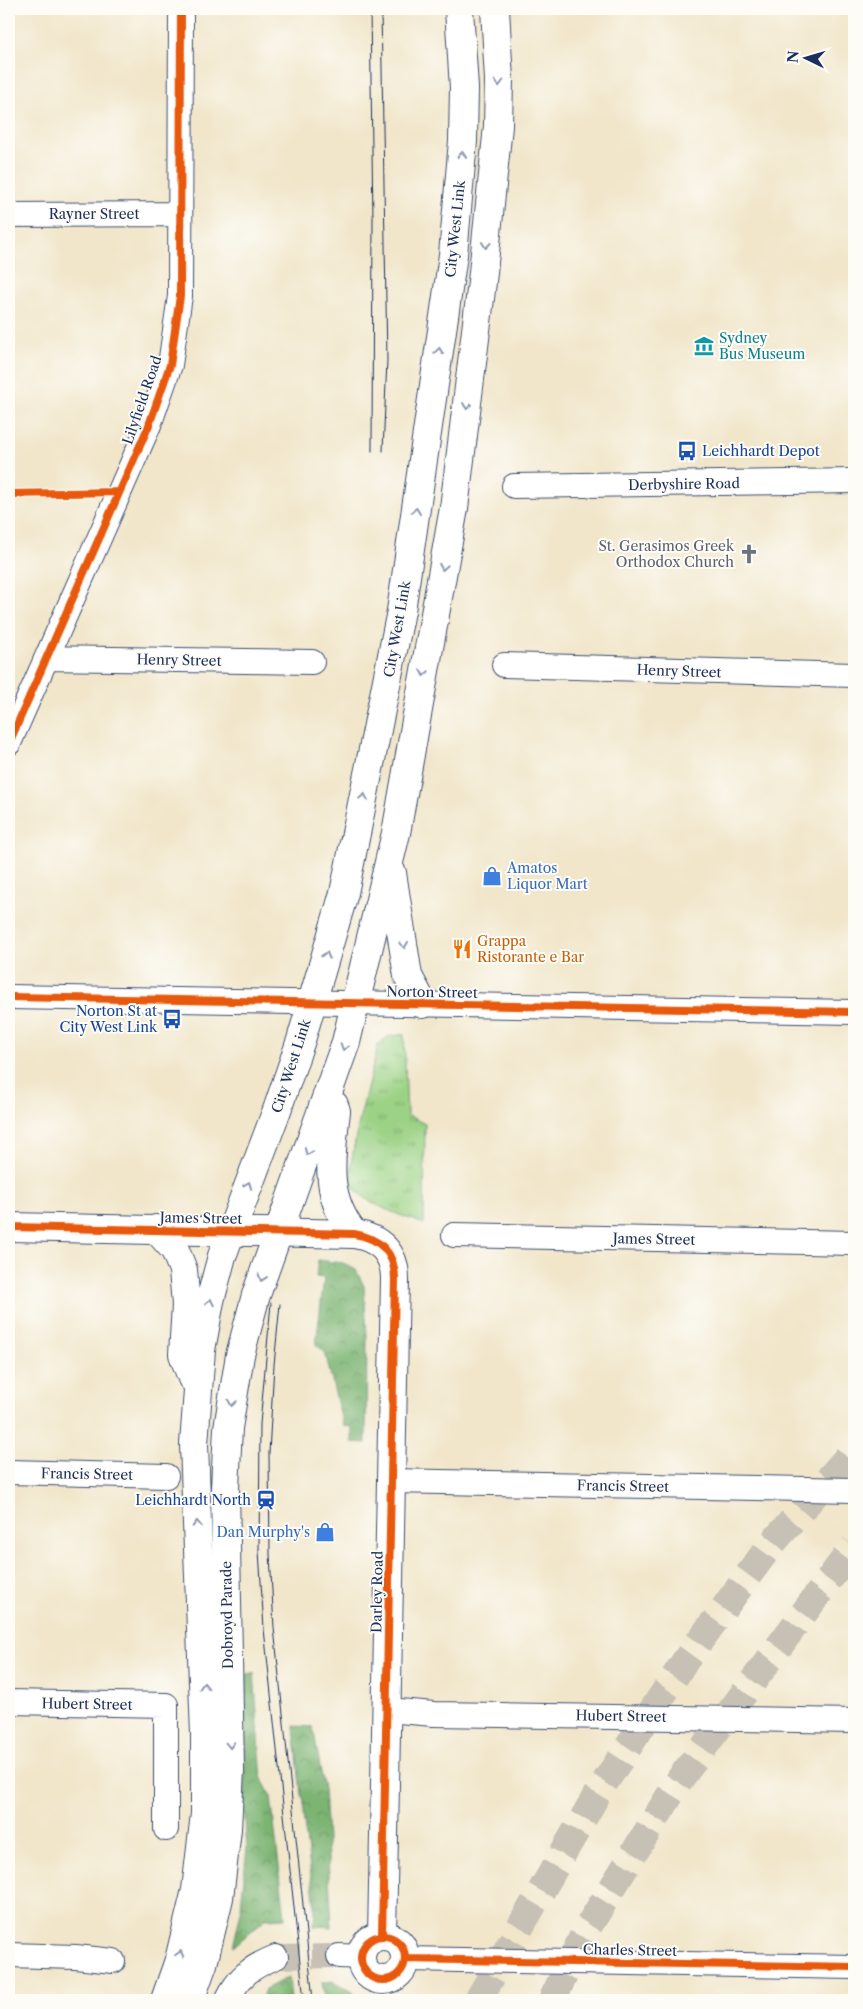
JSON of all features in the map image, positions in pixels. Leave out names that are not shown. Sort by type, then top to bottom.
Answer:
[{"type":"main road","name":"City West Link","points":[[230,1231],[277,1110],[312,1002],[344,893],[404,592],[453,256],[463,141],[464,79],[459,9]]},
{"type":"main road","points":[[278,1232],[346,1042],[390,863],[454,508],[481,292],[498,126],[499,80],[495,9]]},
{"type":"main road","points":[[390,863],[400,914],[408,976],[422,1004]]},
{"type":"main road","points":[[330,1089],[336,1112],[330,1168],[332,1186],[339,1212],[354,1234]]},
{"type":"main road","name":"James Street","points":[[9,1228],[156,1229],[354,1234],[375,1240],[387,1251]]},
{"type":"main road","points":[[156,1229],[175,1250],[183,1270],[186,1305],[182,1354],[198,1396]]},
{"type":"main road","name":"Dobroyd Parade","points":[[165,2000],[179,1960],[196,1890],[205,1814],[205,1735],[194,1444],[202,1350],[210,1301],[230,1231]]},
{"type":"main road","name":"Dobroyd Parade","points":[[190,2000],[203,1964],[219,1898],[227,1829],[230,1770],[225,1488],[228,1428],[240,1355],[256,1296],[278,1232]]},
{"type":"main road","name":"Darley Road","points":[[382,1936],[395,1271],[387,1251]]},
{"type":"main road","points":[[382,1936],[396,1940],[404,1952],[405,1959],[400,1972],[389,1990],[380,1980],[369,1974],[350,1956],[376,1937],[382,1936]]},
{"type":"street","name":"Lilyfield Road","points":[[9,743],[149,425],[170,365],[180,296],[181,9]]},
{"type":"street","name":"Rayner Street","points":[[9,215],[180,214]]},
{"type":"street","name":"Derbyshire Road","points":[[514,486],[854,481]]},
{"type":"street","name":"Henry Street","points":[[47,658],[312,662]]},
{"type":"street","name":"Henry Street","points":[[504,665],[854,675]]},
{"type":"street","name":"Norton Street","points":[[9,997],[854,1012]]},
{"type":"street","name":"James Street","points":[[454,1235],[854,1243]]},
{"type":"street","name":"Francis Street","points":[[9,1472],[166,1476]]},
{"type":"street","name":"Francis Street","points":[[391,1481],[854,1490]]},
{"type":"street","name":"Hubert Street","points":[[9,1702],[166,1705],[166,1829]]},
{"type":"street","name":"Hubert Street","points":[[387,1710],[434,1714],[854,1721]]},
{"type":"street","points":[[9,1955],[76,1957],[113,1961]]},
{"type":"street","points":[[227,2000],[235,1984],[247,1972],[276,1957]]},
{"type":"street","name":"Charles Street","points":[[405,1959],[854,1967]]},
{"type":"green space","points":[[404,1034],[407,1115],[425,1124],[424,1224],[374,1203],[357,1191],[352,1184],[352,1159],[355,1139],[378,1045],[387,1037]]},
{"type":"green space","points":[[318,1260],[343,1263],[356,1270],[364,1286],[367,1336],[366,1443],[352,1442],[352,1427],[343,1426],[325,1352],[316,1345],[324,1278],[316,1277]]},
{"type":"green space","points":[[254,1673],[262,1779],[271,1797],[285,1918],[265,1919],[233,1947],[240,1916],[247,1848],[244,1807],[247,1674]]},
{"type":"green space","points":[[294,1726],[313,1727],[324,1789],[332,1927],[314,1926],[315,1906]]},
{"type":"green space","points":[[289,1977],[291,2000],[261,2000],[265,1989]]},
{"type":"green space","points":[[333,1981],[353,1992],[357,2000],[325,2000],[322,1982]]},
{"type":"tunnel","points":[[478,2000],[599,1791],[685,1661],[769,1547],[854,1450]]},
{"type":"tunnel","points":[[552,2000],[586,1930],[680,1779],[854,1546]]},
{"type":"tunnel","points":[[276,1957],[339,1956]]},
{"type":"tram line","points":[[370,9],[373,219],[372,451]]},
{"type":"tram line","points":[[381,9],[387,360],[383,451]]},
{"type":"tram line","points":[[271,1303],[260,1424],[259,1551],[264,1629],[304,2000]]},
{"type":"tram line","points":[[280,1304],[269,1453],[270,1554],[274,1628],[313,2000]]},
{"type":"cycle path","points":[[9,743],[149,425],[170,365],[180,296],[181,9]]},
{"type":"cycle path","points":[[9,494],[119,492]]},
{"type":"cycle path","points":[[9,997],[854,1012]]},
{"type":"cycle path","points":[[9,1227],[354,1234],[371,1239],[389,1254],[395,1279],[382,1936]]},
{"type":"cycle path","points":[[383,1936],[395,1940],[401,1946],[405,1958],[401,1970],[395,1976],[383,1980],[371,1976],[365,1970],[361,1958],[365,1946],[371,1940],[383,1936]]},
{"type":"cycle path","points":[[405,1959],[854,1967]]},
{"type":"place","name":"Sydney Bus Museum","points":[[704,346]]},
{"type":"place","name":"Leichhardt Depot","points":[[687,451]]},
{"type":"place","name":"St. Gerasimos Greek Orthodox Church","points":[[749,554]]},
{"type":"place","name":"Amatos Liquor Mart","points":[[492,876]]},
{"type":"place","name":"Grappa Ristorante e Bar","points":[[462,949]]},
{"type":"place","name":"Norton St at City West Link","points":[[172,1019]]},
{"type":"place","name":"Leichhardt North","points":[[266,1500]]},
{"type":"place","name":"Dan Murphy's","points":[[325,1532]]}]
